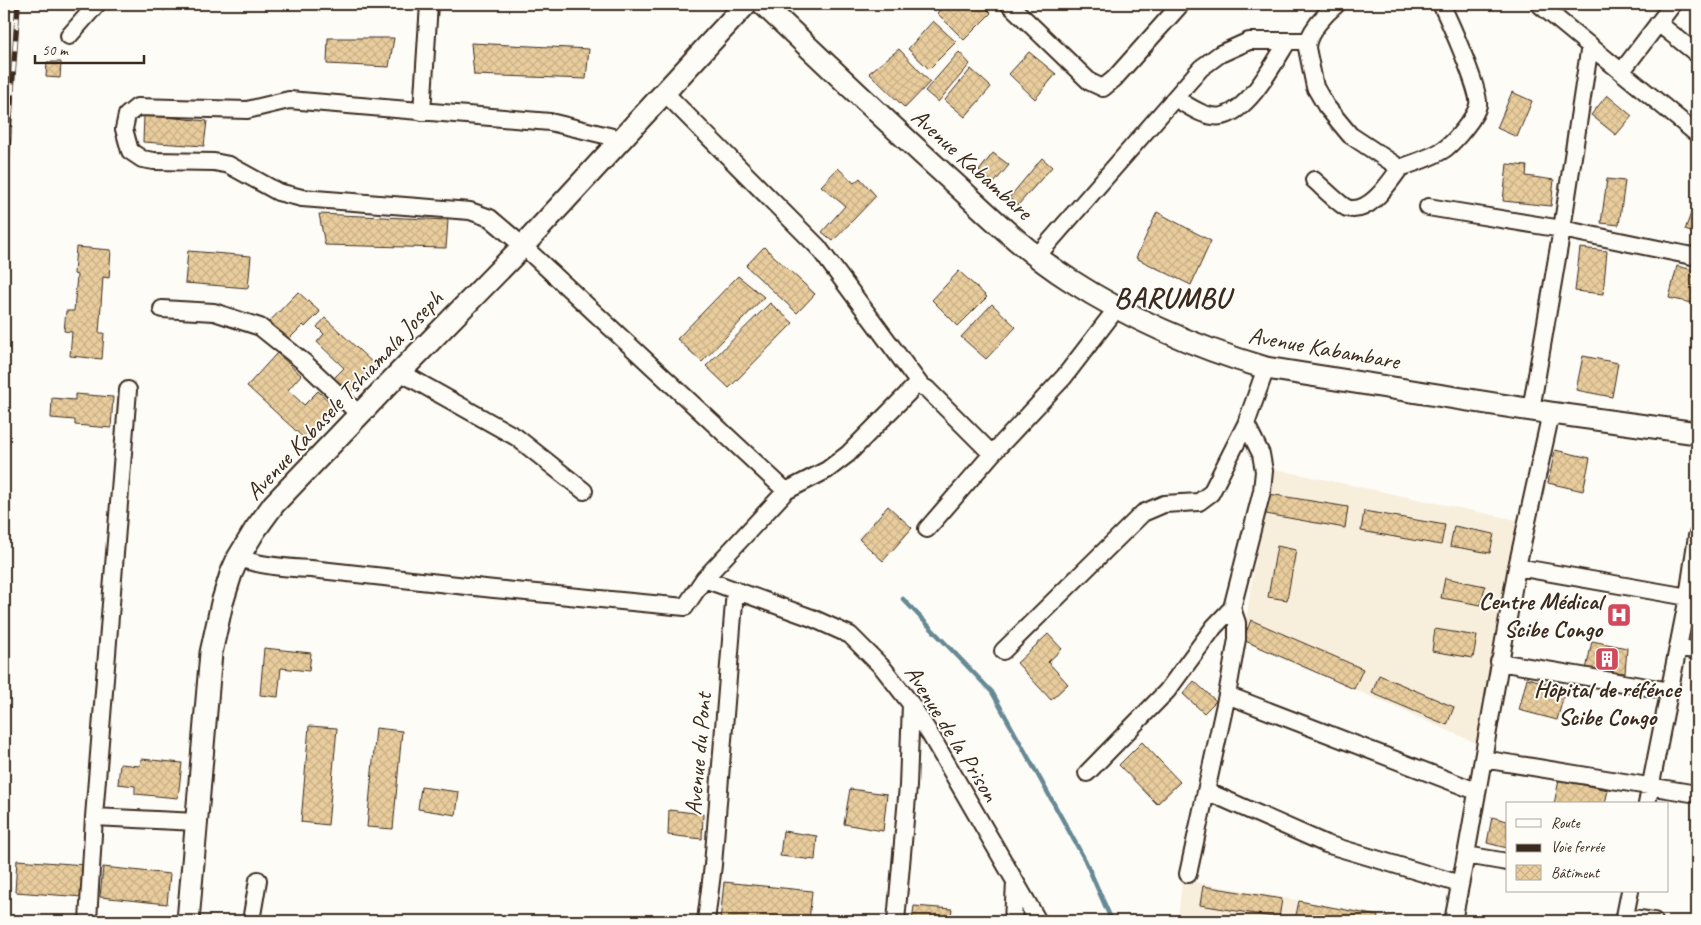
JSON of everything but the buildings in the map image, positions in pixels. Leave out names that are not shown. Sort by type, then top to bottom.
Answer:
[{"type":"main road","name":"Avenue Kabasele Tshiamala Joseph","points":[[188,921],[211,654],[222,603],[238,558],[255,530],[274,504],[523,246],[746,4]]},
{"type":"main road","name":"Avenue Kabambare","points":[[763,4],[905,139],[1024,247],[1069,280],[1118,308],[1184,339],[1224,356],[1266,368],[1541,411],[1697,433]]},
{"type":"street","points":[[69,36],[97,4]]},
{"type":"street","points":[[422,112],[429,4]]},
{"type":"street","points":[[1010,4],[1090,82],[1103,88],[1108,86],[1181,4]]},
{"type":"street","points":[[1337,4],[1326,14],[1307,41],[1315,87],[1326,106],[1350,135],[1400,168]]},
{"type":"street","points":[[1314,180],[1346,208],[1360,208],[1371,202],[1400,168],[1445,148],[1471,121],[1478,105],[1477,94],[1442,4]]},
{"type":"street","points":[[1539,4],[1697,134]]},
{"type":"street","points":[[1622,71],[1673,4]]},
{"type":"street","points":[[1658,23],[1697,54]]},
{"type":"street","points":[[1037,256],[1202,68],[1220,54],[1248,41],[1307,41]]},
{"type":"street","points":[[1175,98],[1200,113],[1222,116],[1238,109],[1256,90],[1288,41]]},
{"type":"street","points":[[1453,921],[1517,567],[1541,411],[1562,230],[1590,45]]},
{"type":"street","points":[[664,92],[818,247],[921,386],[927,389],[992,454]]},
{"type":"street","points":[[621,139],[550,122],[288,100],[246,110],[137,108],[127,115],[124,129],[130,150],[142,159],[214,162],[229,165],[278,192],[302,198],[470,211],[490,218],[523,246],[786,491]]},
{"type":"street","points":[[1428,207],[1697,256]]},
{"type":"street","points":[[927,529],[992,454],[1064,377],[1118,308]]},
{"type":"street","points":[[162,309],[214,312],[260,327],[306,363],[360,415]]},
{"type":"street","points":[[1003,651],[1143,513],[1164,504],[1199,502],[1211,493],[1246,424],[1266,368]]},
{"type":"street","points":[[400,372],[516,437],[584,491]]},
{"type":"street","points":[[238,558],[280,568],[685,607],[704,579],[786,491],[827,470],[841,459],[914,387],[921,386]]},
{"type":"street","points":[[88,921],[94,817],[128,390]]},
{"type":"street","points":[[1087,773],[1167,691],[1214,627],[1232,608],[1262,491],[1264,471],[1261,454],[1246,424]]},
{"type":"street","points":[[1647,802],[1697,543]]},
{"type":"street","points":[[1517,567],[1688,597]]},
{"type":"street","name":"Avenue de la Prison","points":[[704,579],[812,618],[850,634],[883,668],[911,704],[1038,921]]},
{"type":"street","name":"Avenue du Pont","points":[[706,921],[714,855],[735,590]]},
{"type":"street","points":[[1188,874],[1227,695],[1237,639],[1236,623],[1232,608]]},
{"type":"street","points":[[1678,647],[1697,651]]},
{"type":"street","points":[[1499,662],[1670,691]]},
{"type":"street","points":[[1227,695],[1356,747],[1476,792]]},
{"type":"street","points":[[896,921],[908,786],[911,704]]},
{"type":"street","points":[[1483,759],[1697,794]]},
{"type":"street","points":[[1206,791],[1326,844],[1460,884]]},
{"type":"street","points":[[94,817],[197,822]]},
{"type":"street","points":[[1466,855],[1506,862]]},
{"type":"street","points":[[251,921],[258,880]]},
{"type":"street","points":[[1013,921],[1015,882]]},
{"type":"street","points":[[1630,892],[1625,919],[1654,921]]},
{"type":"shaded area","points":[[1269,468],[1517,520],[1476,743],[1243,640]]},
{"type":"shaded area","points":[[1182,880],[1416,921],[1178,921]]},
{"type":"waterway","points":[[903,599],[992,692],[1085,860],[1112,921]]},
{"type":"railway","points":[[4,204],[18,4]]},
{"type":"place","name":"Centre Médical Scibe Congo","points":[[1619,615]]},
{"type":"place","name":"Hôpital de réfénce Scibe Congo","points":[[1607,659]]},
{"type":"district","name":"BARUMBU","points":[[1172,297]]}]
